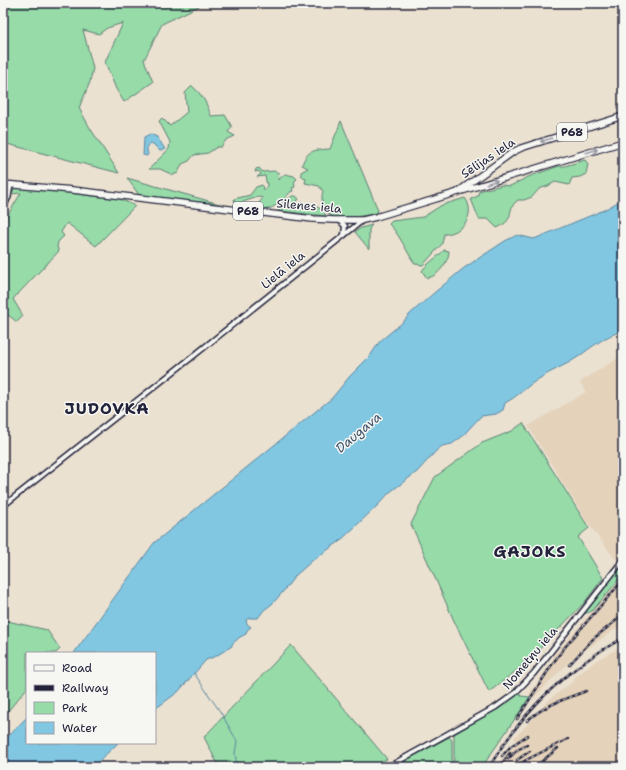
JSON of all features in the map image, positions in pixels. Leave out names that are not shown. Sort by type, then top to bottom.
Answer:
[{"type":"main road","name":"Sēlijas iela","points":[[457,192],[513,152],[532,144],[623,116]]},
{"type":"main road","name":"Lielā iela","points":[[363,220],[623,142]]},
{"type":"main road","name":"P68","points":[[3,184],[10,185]]},
{"type":"main road","name":"Silenes iela","points":[[10,185],[73,190],[313,218],[363,220]]},
{"type":"main road","points":[[3,207],[8,197],[10,185]]},
{"type":"street","points":[[339,220],[345,226],[344,235]]},
{"type":"street","name":"Lielā iela","points":[[3,506],[363,220]]},
{"type":"street","name":"Nometņu iela","points":[[388,767],[496,707],[514,694],[534,672],[623,560]]},
{"type":"shaded area","points":[[623,355],[623,552],[615,559],[587,522],[528,426],[586,392],[580,382]]},
{"type":"shaded area","points":[[623,576],[623,624],[572,659],[534,698],[529,694],[546,671],[556,653]]},
{"type":"shaded area","points":[[623,646],[623,767],[496,767],[508,751],[518,743],[514,738],[544,708],[543,706],[550,699],[575,680],[574,678],[597,660]]},
{"type":"green space","points":[[3,3],[205,3],[162,24],[144,60],[153,82],[124,102],[116,89],[105,62],[123,23],[107,28],[99,34],[83,30],[93,68],[90,82],[79,108],[119,173],[3,143],[3,65],[5,60],[3,60]]},
{"type":"green space","points":[[192,86],[204,100],[211,116],[225,115],[232,127],[228,132],[235,136],[226,140],[221,147],[217,147],[208,153],[194,155],[189,161],[182,164],[178,173],[173,175],[160,169],[149,169],[169,149],[170,142],[159,121],[162,118],[170,126],[187,112],[185,93]]},
{"type":"green space","points":[[341,121],[378,210],[377,213],[349,218],[338,218],[330,215],[323,206],[323,191],[319,186],[305,183],[306,179],[301,175],[301,172],[308,168],[302,165],[309,153],[316,150],[330,149]]},
{"type":"green space","points":[[585,160],[588,164],[586,174],[580,177],[572,178],[569,185],[555,182],[539,189],[532,197],[524,200],[518,200],[512,207],[509,218],[503,225],[497,228],[488,219],[479,219],[471,199],[478,196],[479,191],[502,185],[510,186],[528,177],[559,166],[565,166]]},
{"type":"green space","points":[[259,168],[263,172],[274,171],[279,173],[278,180],[285,174],[294,176],[297,179],[294,182],[295,187],[292,188],[293,191],[273,207],[264,210],[259,203],[263,198],[258,197],[237,204],[235,203],[234,199],[250,195],[256,187],[262,185],[264,190],[267,186],[265,176],[257,177],[261,174],[259,171],[255,172],[256,169]]},
{"type":"green space","points":[[127,178],[134,180],[223,205],[139,195]]},
{"type":"green space","points":[[15,188],[27,188],[120,199],[135,206],[96,246],[67,223],[61,232],[64,236],[58,242],[57,247],[59,251],[13,299],[23,316],[17,322],[3,311],[3,223],[21,193],[11,194]]},
{"type":"green space","points":[[292,196],[296,196],[299,199],[296,202],[299,204],[302,202],[304,204],[320,208],[326,216],[278,211],[278,207]]},
{"type":"green space","points":[[465,198],[469,210],[466,222],[457,231],[444,234],[442,244],[423,265],[415,264],[389,224],[392,221],[423,217],[442,205]]},
{"type":"green space","points":[[372,225],[369,229],[369,249],[355,232],[361,228]]},
{"type":"green space","points":[[444,250],[449,251],[445,264],[439,272],[427,278],[422,271]]},
{"type":"green space","points":[[523,423],[589,528],[578,537],[603,578],[584,603],[526,663],[489,692],[455,623],[411,524],[435,477],[482,443],[512,431]]},
{"type":"green space","points":[[623,565],[623,575],[592,611],[584,614],[603,588]]},
{"type":"green space","points":[[3,620],[47,630],[60,649],[57,652],[26,652],[26,689],[3,717]]},
{"type":"green space","points":[[291,645],[387,759],[373,767],[219,767],[204,737]]},
{"type":"green space","points":[[519,693],[521,696],[530,697],[482,767],[454,767],[454,734],[506,703]]},
{"type":"green space","points":[[449,737],[452,740],[452,767],[393,767]]},
{"type":"water","points":[[150,134],[157,137],[165,149],[160,151],[151,143],[147,146],[147,156],[143,155],[144,137]]},
{"type":"water","name":"Daugava","points":[[623,199],[623,331],[605,338],[573,360],[542,377],[505,403],[503,410],[496,414],[481,416],[463,436],[452,444],[442,446],[417,472],[390,492],[339,542],[313,560],[295,576],[282,593],[264,610],[258,618],[249,618],[246,620],[247,624],[251,627],[247,630],[246,634],[240,637],[232,644],[232,646],[216,656],[206,660],[178,692],[156,708],[156,652],[75,652],[154,543],[332,398],[350,376],[370,356],[380,341],[435,292],[464,268],[505,241],[517,235],[534,239],[604,210]]},
{"type":"water","points":[[26,718],[26,744],[117,744],[94,767],[3,767],[3,742]]},
{"type":"waterway","points":[[194,673],[221,713],[237,741],[235,753],[237,767]]},
{"type":"railway","points":[[517,719],[565,647],[623,580]]},
{"type":"railway","points":[[569,665],[593,639],[623,615]]},
{"type":"railway","points":[[489,767],[516,728],[547,693],[582,663],[623,638]]},
{"type":"railway","points":[[527,721],[540,711],[586,691]]},
{"type":"railway","points":[[502,756],[511,746],[528,735]]},
{"type":"railway","points":[[516,767],[526,760],[568,739]]},
{"type":"railway","points":[[508,759],[517,750],[527,745]]},
{"type":"railway","points":[[535,767],[558,748]]},
{"type":"railway","points":[[517,760],[530,751]]},
{"type":"railway","points":[[499,767],[510,753]]},
{"type":"district","name":"JUDOVKA","points":[[107,408]]},
{"type":"district","name":"GAJOKS","points":[[530,551]]}]
